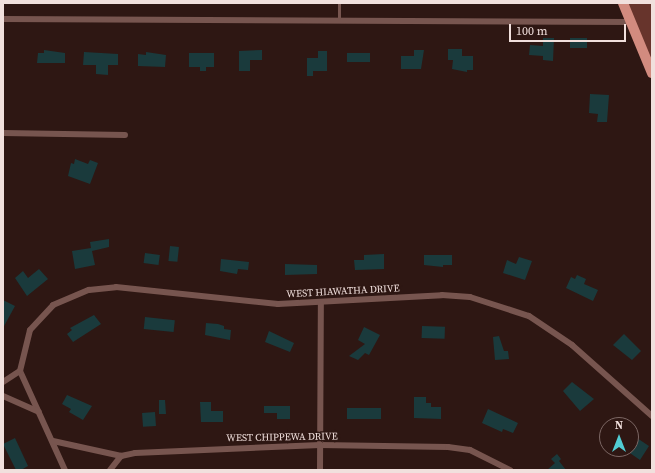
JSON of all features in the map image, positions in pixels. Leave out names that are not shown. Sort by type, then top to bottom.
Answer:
[{"type":"main road","points":[[623,3],[652,73]]},
{"type":"street","points":[[3,19],[631,22]]},
{"type":"street","points":[[3,133],[125,136]]},
{"type":"street","name":"WEST HIAWATHA DRIVE","points":[[20,372],[30,330],[52,305],[89,290],[116,287],[278,304],[321,303],[442,295],[470,297],[523,314],[572,345],[652,416]]},
{"type":"street","points":[[320,470],[321,303]]},
{"type":"street","points":[[3,382],[20,372],[65,470]]},
{"type":"street","points":[[3,396],[39,412]]},
{"type":"street","name":"WEST CHIPPEWA DRIVE","points":[[52,441],[121,456],[135,453],[320,445],[448,447],[470,450],[510,470]]},
{"type":"street","points":[[110,470],[121,456]]},
{"type":"lane","points":[[339,3],[339,20]]},
{"type":"shaded area","points":[[623,3],[652,3],[652,73]]},
{"type":"building","points":[[543,38],[554,38],[553,61],[543,60],[543,56],[529,55],[530,45],[543,46]]},
{"type":"building","points":[[570,38],[587,38],[587,48],[570,48]]},
{"type":"building","points":[[448,49],[462,49],[462,56],[473,56],[473,70],[467,70],[467,72],[452,69],[453,60],[448,60]]},
{"type":"building","points":[[44,50],[65,53],[65,63],[37,63],[38,53],[44,53]]},
{"type":"building","points":[[262,50],[262,60],[250,60],[250,71],[239,71],[239,51]]},
{"type":"building","points":[[414,50],[424,50],[421,69],[401,69],[401,56],[414,56]]},
{"type":"building","points":[[318,51],[327,51],[327,71],[313,71],[313,76],[307,76],[307,58],[318,58]]},
{"type":"building","points":[[84,52],[118,54],[118,65],[108,65],[108,75],[96,74],[96,65],[83,65]]},
{"type":"building","points":[[146,52],[166,55],[165,67],[138,66],[138,54],[146,55]]},
{"type":"building","points":[[189,53],[214,53],[214,67],[206,67],[206,71],[200,71],[200,67],[189,67]]},
{"type":"building","points":[[347,53],[370,53],[370,62],[347,62]]},
{"type":"building","points":[[590,94],[609,95],[607,122],[597,122],[598,114],[589,113]]},
{"type":"building","points":[[75,159],[88,164],[90,160],[98,163],[90,184],[68,176],[71,163],[74,164]]},
{"type":"building","points":[[109,239],[109,247],[92,251],[95,265],[75,269],[72,251],[91,248],[90,242]]},
{"type":"building","points":[[170,246],[179,247],[177,262],[168,261]]},
{"type":"building","points":[[145,253],[160,255],[158,265],[144,263]]},
{"type":"building","points":[[384,254],[384,269],[355,270],[354,260],[364,260],[364,255]]},
{"type":"building","points":[[424,255],[452,255],[452,265],[443,265],[443,267],[424,265]]},
{"type":"building","points":[[519,257],[532,261],[525,280],[503,273],[507,260],[516,264]]},
{"type":"building","points":[[221,259],[249,262],[248,270],[238,269],[237,274],[220,271]]},
{"type":"building","points":[[285,264],[317,265],[317,274],[285,275]]},
{"type":"building","points":[[39,269],[48,279],[27,296],[15,278],[23,271],[28,278]]},
{"type":"building","points":[[577,275],[586,279],[584,284],[598,290],[593,301],[566,288],[571,277],[575,279]]},
{"type":"building","points":[[3,300],[15,306],[3,328]]},
{"type":"building","points":[[94,315],[101,324],[73,342],[67,334],[72,330],[70,328]]},
{"type":"building","points":[[145,317],[175,320],[174,332],[144,329]]},
{"type":"building","points":[[206,323],[218,324],[224,326],[224,329],[231,330],[230,340],[205,335]]},
{"type":"building","points":[[422,326],[445,327],[445,339],[422,338]]},
{"type":"building","points":[[364,327],[380,335],[369,355],[365,353],[358,360],[349,356],[365,344],[358,340]]},
{"type":"building","points":[[269,331],[294,343],[290,352],[265,342]]},
{"type":"building","points":[[624,334],[641,351],[632,360],[613,345]]},
{"type":"building","points":[[499,336],[504,351],[508,351],[509,359],[495,360],[493,337]]},
{"type":"building","points":[[572,382],[594,399],[580,411],[563,391]]},
{"type":"building","points":[[67,395],[92,406],[83,420],[69,412],[71,409],[62,404]]},
{"type":"building","points":[[414,397],[426,397],[426,403],[431,403],[431,407],[441,407],[441,419],[414,418]]},
{"type":"building","points":[[159,400],[165,400],[166,414],[159,414]]},
{"type":"building","points":[[200,402],[211,402],[211,411],[223,411],[223,422],[201,422]]},
{"type":"building","points":[[264,406],[290,406],[290,419],[277,419],[277,413],[264,413]]},
{"type":"building","points":[[347,408],[381,408],[381,419],[347,419]]},
{"type":"building","points":[[488,409],[518,423],[513,433],[503,429],[502,432],[482,423]]},
{"type":"building","points":[[155,412],[156,426],[143,427],[142,413]]},
{"type":"building","points":[[15,438],[28,466],[21,470],[16,470],[3,444]]},
{"type":"building","points":[[639,439],[649,446],[640,460],[636,457],[639,457]]},
{"type":"building","points":[[557,454],[561,459],[559,461],[566,470],[547,470],[555,463],[551,459]]}]
